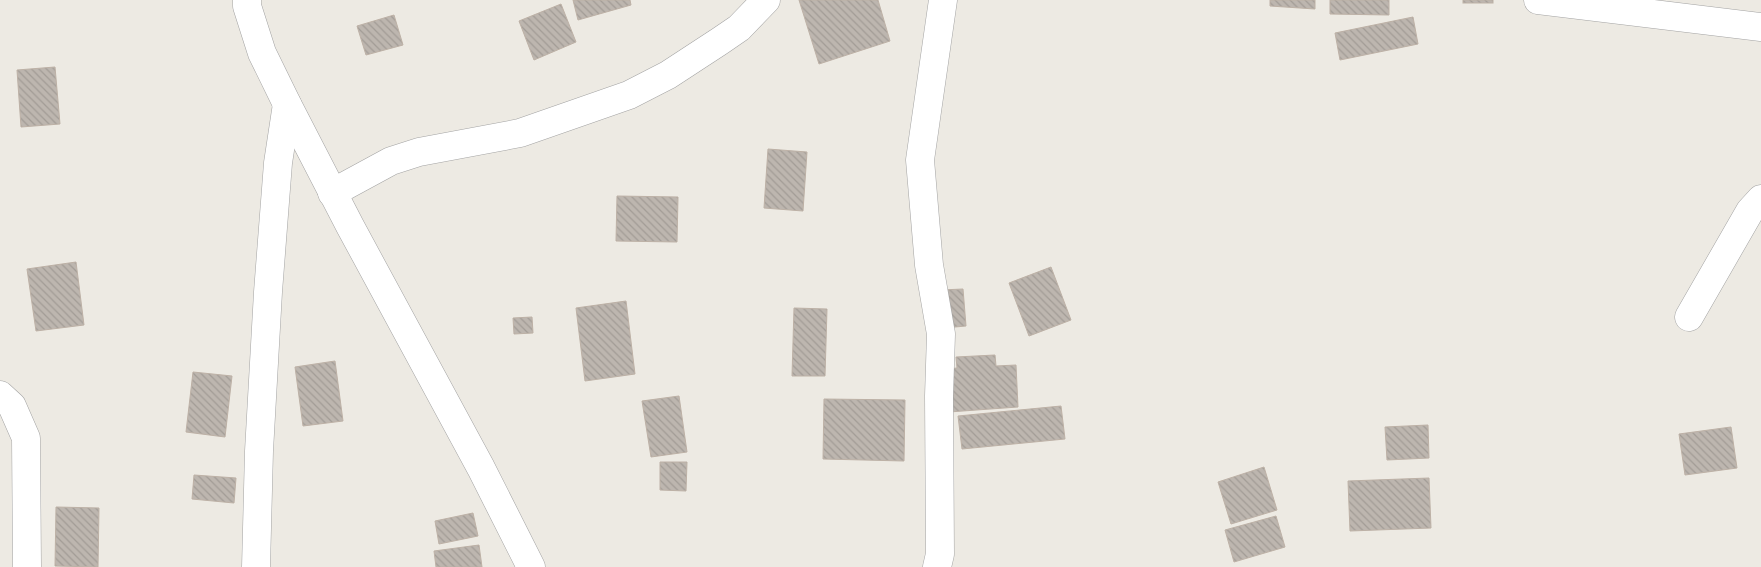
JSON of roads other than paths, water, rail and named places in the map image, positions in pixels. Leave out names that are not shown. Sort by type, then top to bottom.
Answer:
[{"type":"street","points":[[247,0],[247,6],[262,53],[287,104],[332,193],[531,567]]},
{"type":"street","points":[[332,193],[392,161],[419,152],[520,133],[629,95],[668,75],[732,32],[766,0]]},
{"type":"street","points":[[937,567],[940,554],[939,406],[941,334],[928,266],[920,160],[943,0]]},
{"type":"street","points":[[1538,0],[1761,27]]},
{"type":"street","points":[[256,567],[259,451],[268,292],[278,163],[287,104]]},
{"type":"street","points":[[1689,317],[1750,211],[1761,199]]},
{"type":"street","points":[[0,395],[12,406],[26,438],[27,567]]}]
